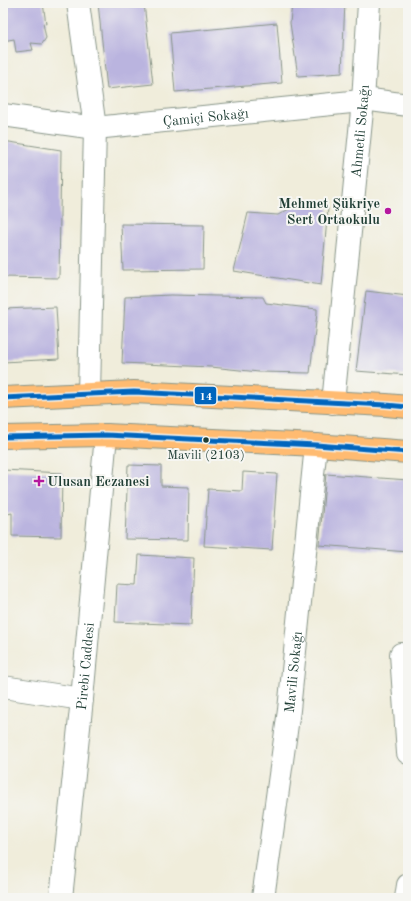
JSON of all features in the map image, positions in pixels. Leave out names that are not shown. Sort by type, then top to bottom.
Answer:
[{"type":"main road","points":[[3,398],[134,392],[408,407]]},
{"type":"main road","points":[[3,437],[106,435],[316,445],[408,452]]},
{"type":"street","points":[[78,3],[95,128],[89,394]]},
{"type":"street","name":"Ahmetli Sokağı","points":[[333,402],[363,101],[369,3]]},
{"type":"street","name":"Çamiçi Sokağı","points":[[3,115],[95,128],[371,100],[408,105]]},
{"type":"street","name":"Pirebi Caddesi","points":[[60,898],[82,699],[106,435]]},
{"type":"street","name":"Mavili Sokağı","points":[[263,898],[289,710],[316,445]]},
{"type":"street","points":[[401,654],[408,753]]},
{"type":"street","points":[[3,687],[82,699]]},
{"type":"street","points":[[406,898],[408,885]]},
{"type":"building","points":[[3,3],[43,3],[46,24],[43,23],[46,38],[42,44],[31,43],[33,50],[16,52],[14,39],[3,41]]},
{"type":"building","points":[[98,3],[144,3],[153,84],[107,89]]},
{"type":"building","points":[[292,3],[345,3],[342,73],[298,76],[290,23]]},
{"type":"building","points":[[277,23],[282,83],[175,92],[170,33]]},
{"type":"building","points":[[3,141],[61,150],[59,278],[3,277]]},
{"type":"building","points":[[298,204],[328,208],[321,285],[234,271],[248,213],[278,215]]},
{"type":"building","points":[[121,224],[204,225],[203,269],[123,270]]},
{"type":"building","points":[[366,291],[408,296],[408,375],[356,371]]},
{"type":"building","points":[[171,295],[263,297],[266,303],[317,309],[310,373],[259,372],[211,367],[122,363],[125,297]]},
{"type":"building","points":[[56,307],[59,359],[3,362],[3,309]]},
{"type":"building","points":[[128,465],[161,466],[161,486],[189,487],[188,540],[125,539]]},
{"type":"building","points":[[3,470],[62,473],[61,537],[12,536],[12,513],[3,515]]},
{"type":"building","points":[[243,472],[277,474],[272,550],[204,546],[208,489],[242,491]]},
{"type":"building","points":[[326,474],[408,480],[408,552],[319,545]]},
{"type":"building","points":[[139,555],[194,558],[191,625],[115,622],[117,584],[137,585]]},
{"type":"transit line","name":"14","points":[[3,398],[134,392],[408,407]]},
{"type":"transit line","name":"14","points":[[3,437],[106,435],[316,445],[408,452]]},
{"type":"place","name":"Mehmet Şükriye Sert Ortaokulu","points":[[388,211]]},
{"type":"place","name":"Mavili (2103)","points":[[206,440]]},
{"type":"place","name":"Ulusan Eczanesi","points":[[39,481]]}]
